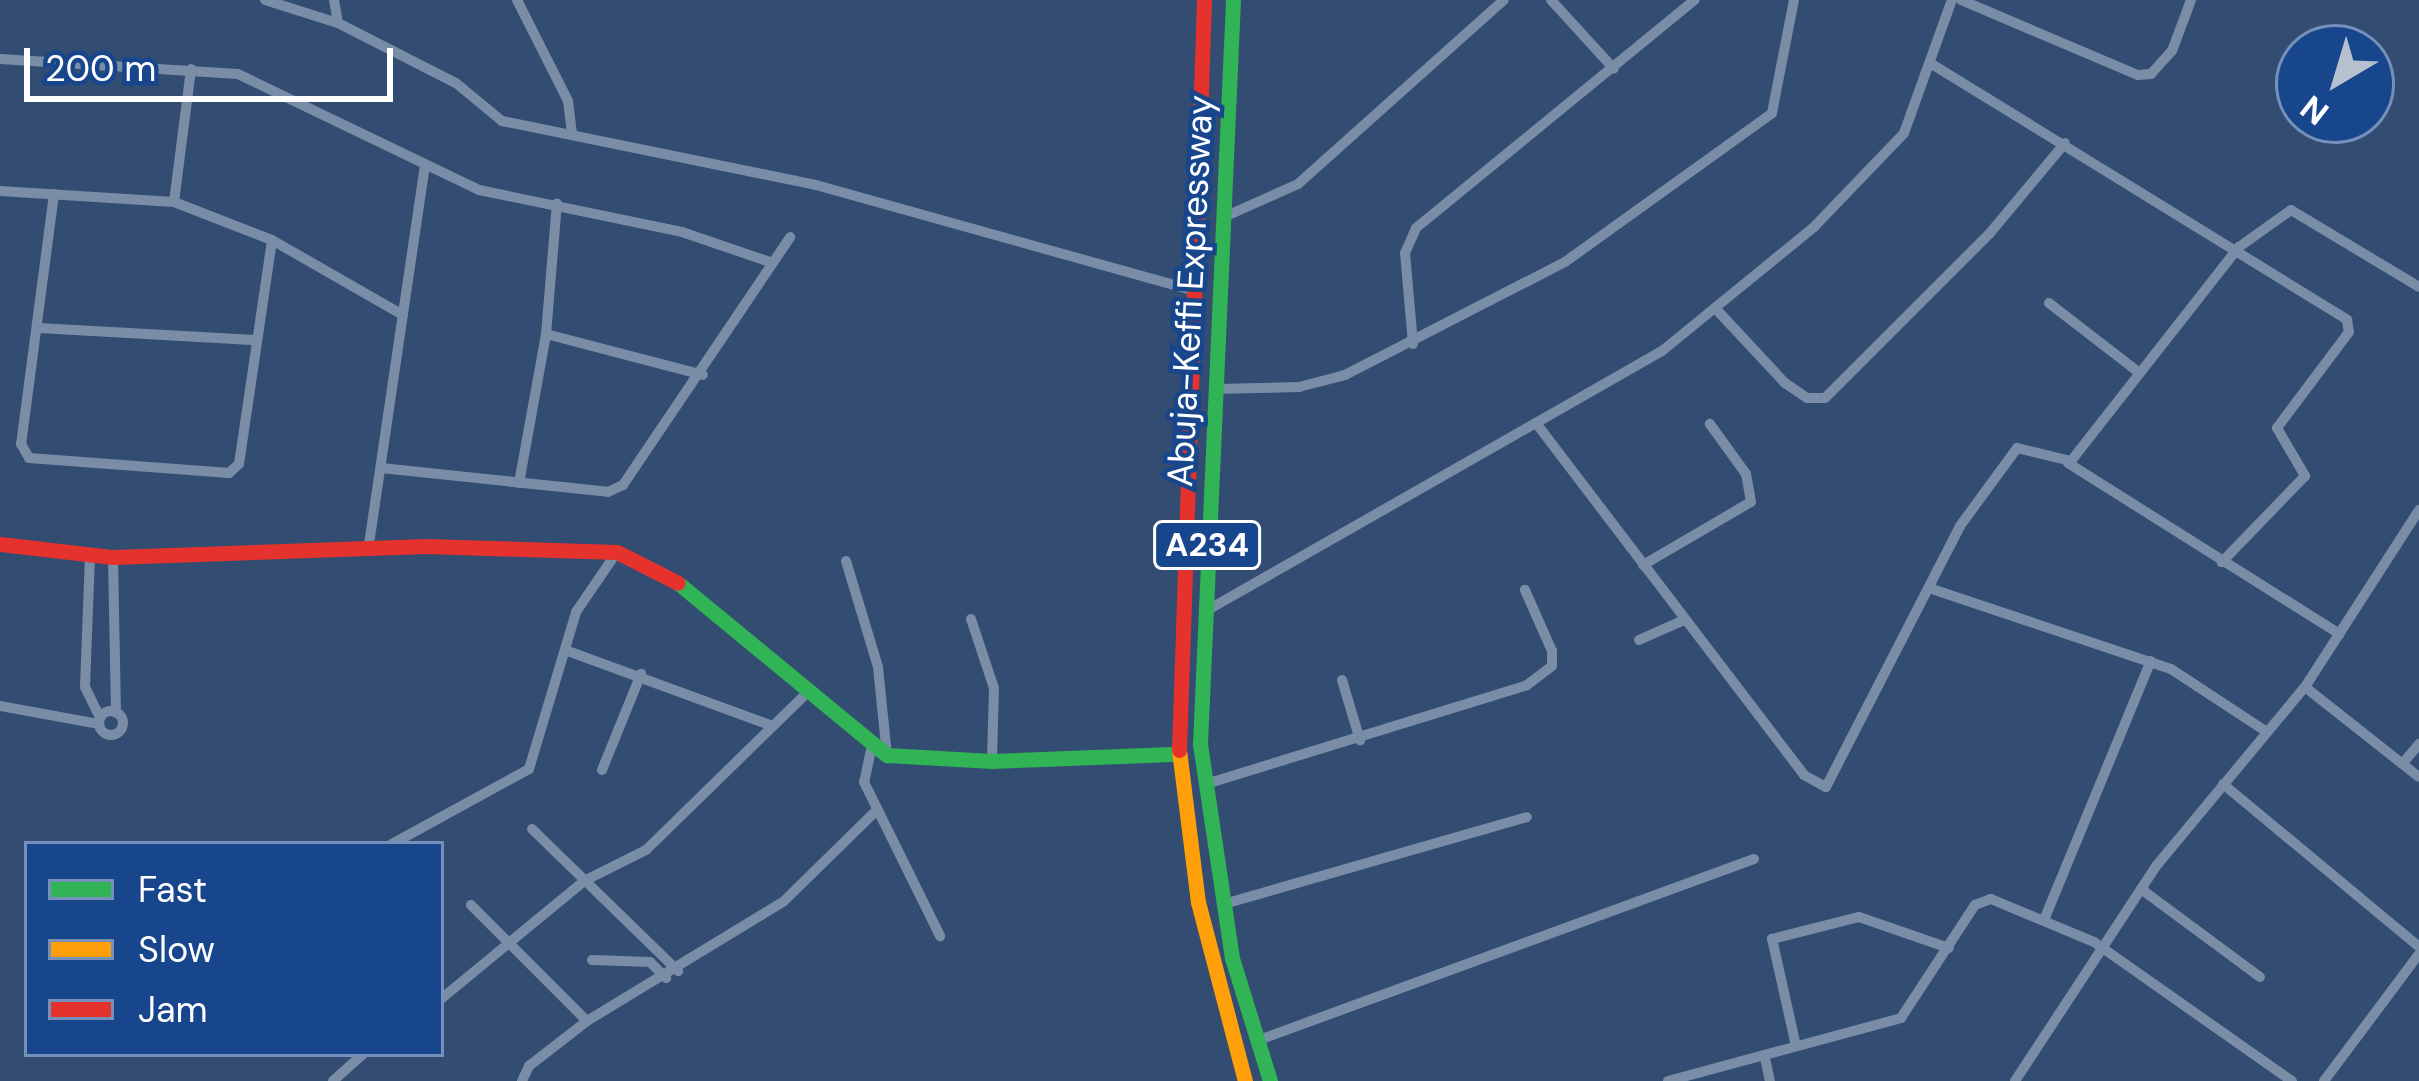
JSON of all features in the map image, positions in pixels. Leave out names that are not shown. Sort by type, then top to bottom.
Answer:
[{"type":"main road","name":"Abuja-Keffi Expressway","points":[[1204,0],[1196,291],[1176,620],[1178,754],[1198,902],[1245,1081]]},
{"type":"main road","name":"Abuja-Keffi Expressway","points":[[1233,0],[1204,612],[1203,785],[1221,905],[1270,1081]]},
{"type":"main road","points":[[0,544],[113,557],[368,550],[617,552],[693,590],[879,753],[992,761],[1178,754]]},
{"type":"street","points":[[265,0],[338,23],[456,83],[502,121],[816,184],[1196,291]]},
{"type":"street","points":[[334,0],[338,23]]},
{"type":"street","points":[[518,0],[568,101],[572,135]]},
{"type":"street","points":[[1224,217],[1298,184],[1504,0]]},
{"type":"street","points":[[1550,0],[1614,69]]},
{"type":"street","points":[[1413,344],[1405,253],[1416,228],[1695,0]]},
{"type":"street","points":[[1214,389],[1316,385],[1413,344],[1565,262],[1761,126],[1777,102],[1794,0]]},
{"type":"street","points":[[1204,612],[1662,351],[1715,308],[1814,227],[1894,145],[1956,0],[2138,75],[2151,74],[2172,51],[2191,0]]},
{"type":"street","points":[[0,59],[238,74],[364,130],[425,167],[479,190],[557,203],[773,263]]},
{"type":"street","points":[[1930,63],[2239,247],[2350,325],[2277,428],[2305,476],[2222,562]]},
{"type":"street","points":[[174,202],[190,69]]},
{"type":"street","points":[[1715,308],[1785,383],[1807,398],[1825,398],[1990,233],[2065,142]]},
{"type":"street","points":[[368,550],[425,167]]},
{"type":"street","points":[[0,191],[174,202],[272,240],[403,316]]},
{"type":"street","points":[[53,194],[21,444],[29,458],[229,473],[239,464],[272,240]]},
{"type":"street","points":[[519,483],[546,334],[557,203]]},
{"type":"street","points":[[2068,463],[2137,370],[2239,247],[2291,210],[2419,287]]},
{"type":"street","points":[[381,468],[608,492],[623,485],[703,375],[790,236]]},
{"type":"street","points":[[2049,303],[2137,370]]},
{"type":"street","points":[[39,328],[257,340]]},
{"type":"street","points":[[546,334],[703,375]]},
{"type":"street","points":[[1536,423],[1804,775],[1826,787],[1970,510],[2017,448],[2068,463],[2340,634]]},
{"type":"street","points":[[1643,565],[1751,502],[1746,474],[1710,424]]},
{"type":"street","points":[[2015,1081],[2141,890],[2305,687],[2419,510]]},
{"type":"street","points":[[397,841],[529,769],[576,612],[617,552]]},
{"type":"street","points":[[90,556],[85,687],[105,734],[117,734],[123,723],[116,712],[113,557]]},
{"type":"street","points":[[846,561],[878,667],[879,753],[864,782],[940,936]]},
{"type":"street","points":[[1929,588],[2151,661],[2267,732]]},
{"type":"street","points":[[1203,785],[1360,740],[1543,675],[1552,651],[1525,590]]},
{"type":"street","points":[[971,619],[994,688],[992,761]]},
{"type":"street","points":[[1639,640],[1684,620]]},
{"type":"street","points":[[565,650],[773,726]]},
{"type":"street","points":[[2044,920],[2151,661]]},
{"type":"street","points":[[602,770],[641,674]]},
{"type":"street","points":[[1342,680],[1360,740]]},
{"type":"street","points":[[2305,687],[2419,776]]},
{"type":"street","points":[[444,997],[509,949],[584,881],[646,850],[807,694]]},
{"type":"street","points":[[0,706],[99,721],[116,712]]},
{"type":"street","points":[[2403,763],[2419,744]]},
{"type":"street","points":[[2224,784],[2419,950],[2324,1081]]},
{"type":"street","points":[[522,1081],[529,1066],[587,1022],[666,978],[783,902],[877,810]]},
{"type":"street","points":[[1221,905],[1527,817]]},
{"type":"street","points":[[532,829],[678,970]]},
{"type":"street","points":[[1256,1041],[1754,859]]},
{"type":"street","points":[[2141,890],[2260,977]]},
{"type":"street","points":[[1668,1081],[1901,1018],[1983,899],[2044,920],[2103,948],[2292,1081]]},
{"type":"street","points":[[471,905],[509,949],[587,1022]]},
{"type":"street","points":[[1796,1046],[1772,939],[1859,917],[1949,948]]},
{"type":"street","points":[[592,960],[650,962],[666,978]]},
{"type":"street","points":[[333,1081],[360,1057]]},
{"type":"street","points":[[1765,1058],[1770,1081]]},
{"type":"traffic: fast","points":[[1233,0],[1200,744],[1232,958],[1270,1081]]},
{"type":"traffic: fast","points":[[678,583],[887,755],[992,761],[1178,754]]},
{"type":"traffic: slow","points":[[1179,750],[1198,902],[1245,1081]]},
{"type":"traffic: jam","points":[[1179,750],[1204,0]]},
{"type":"traffic: jam","points":[[0,544],[113,557],[426,546],[617,552],[678,583]]}]
